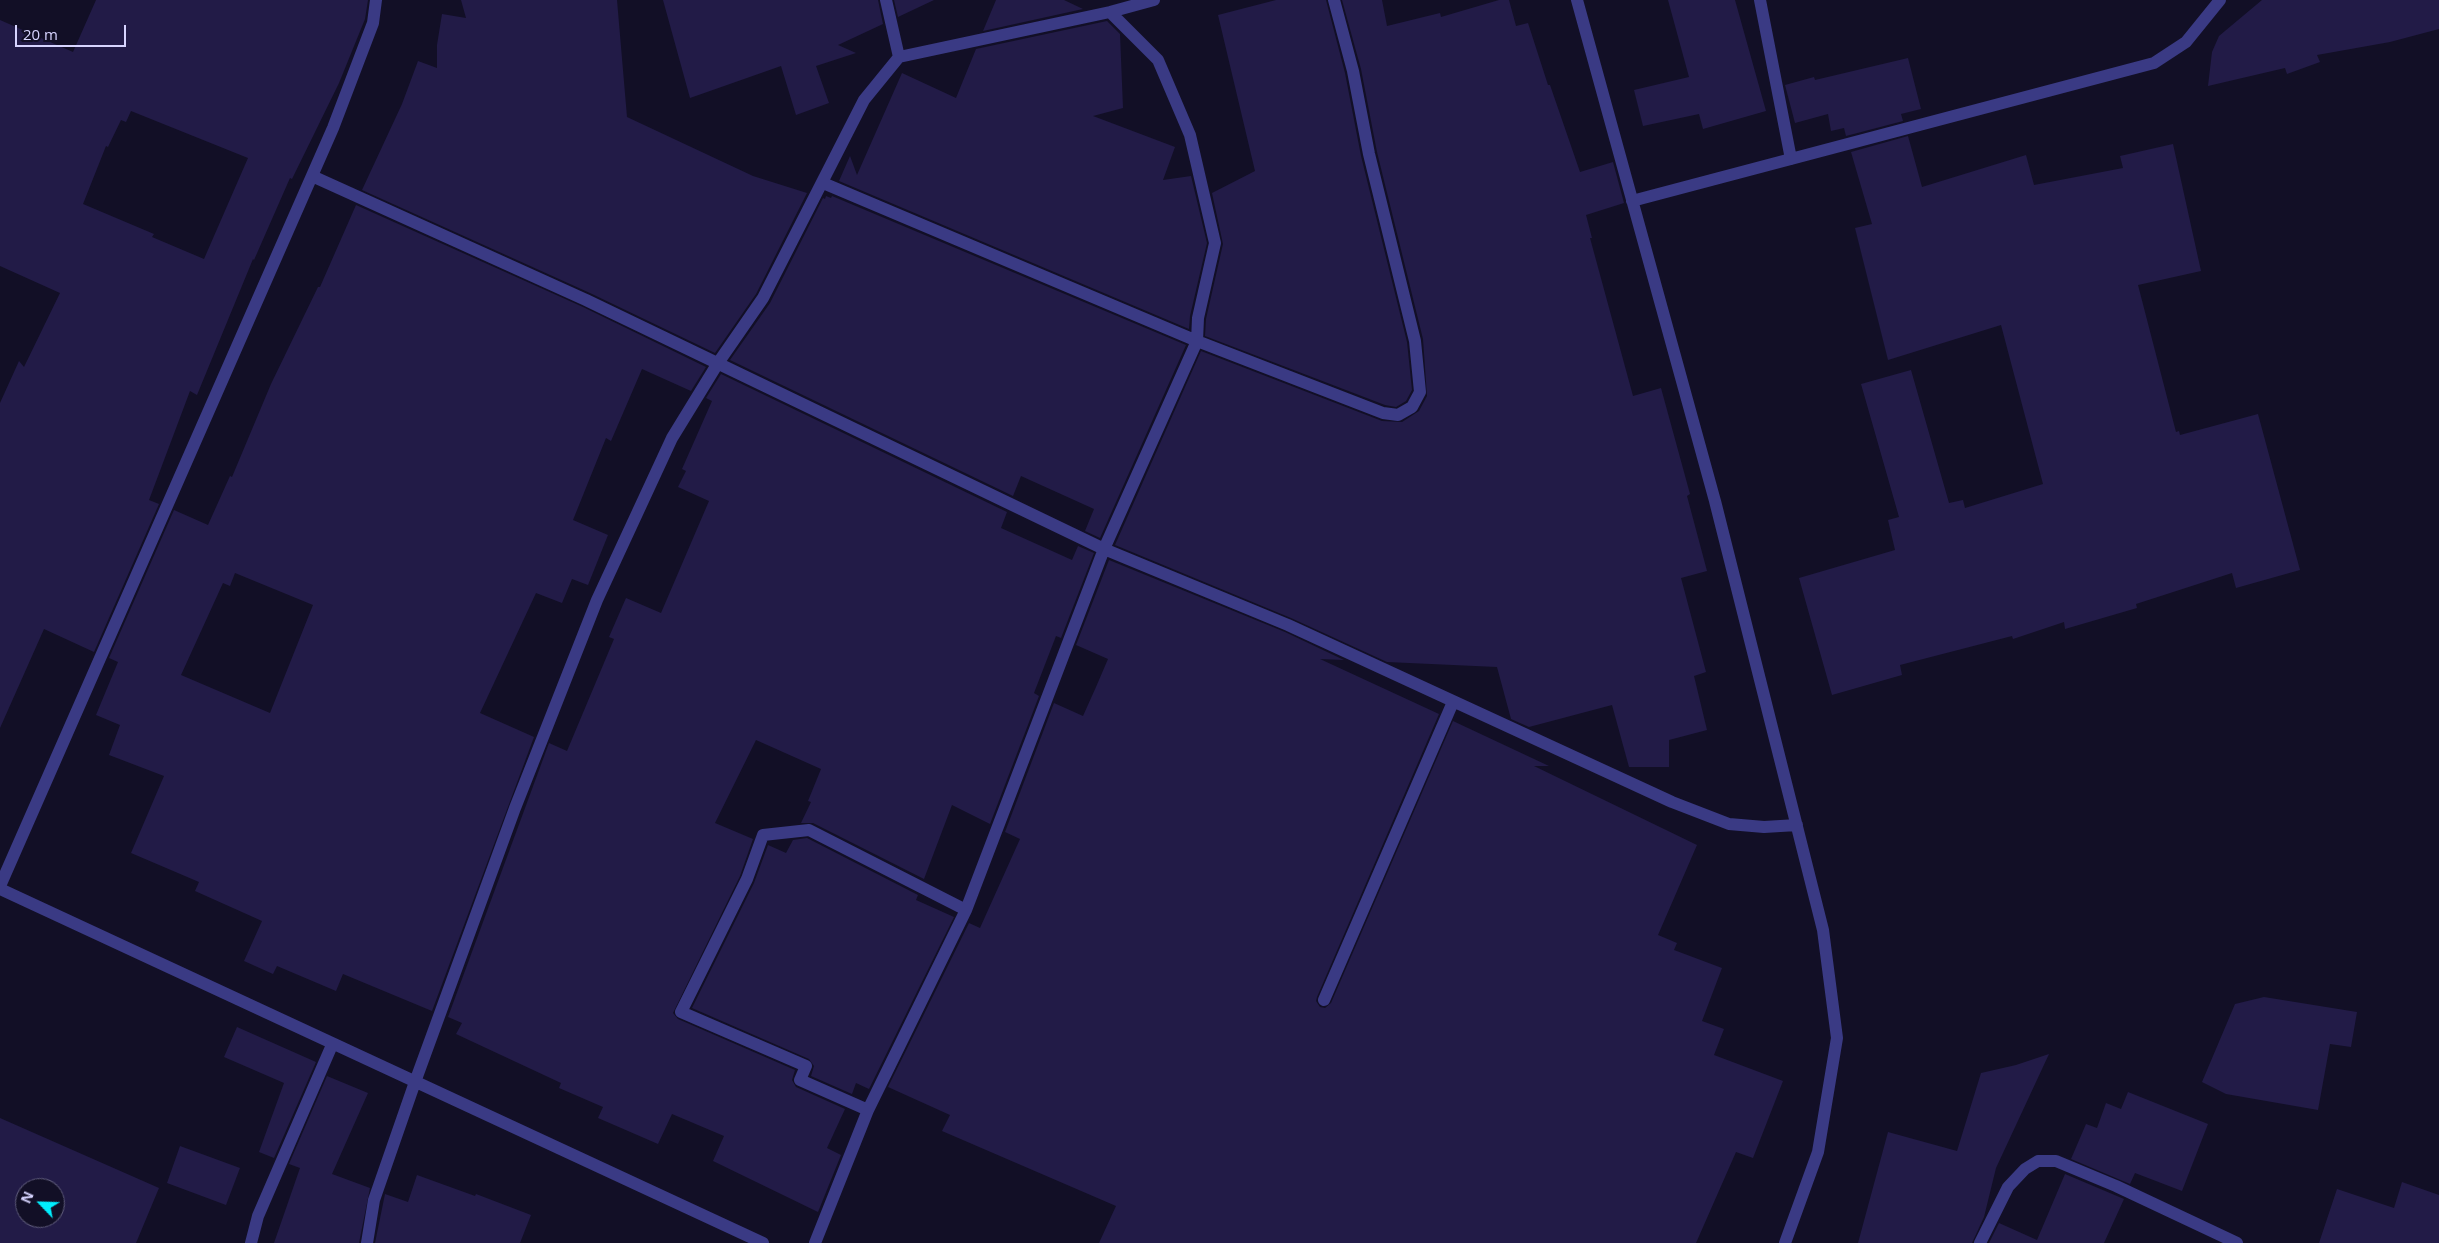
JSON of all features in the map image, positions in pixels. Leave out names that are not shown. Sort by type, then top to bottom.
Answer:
[{"type":"street","points":[[376,0],[373,24],[333,128],[0,887],[332,1045],[762,1243]]},
{"type":"street","points":[[886,0],[900,57]]},
{"type":"street","points":[[367,1243],[374,1200],[415,1082],[515,808],[596,600],[672,438],[718,363],[764,298],[808,207],[823,183],[864,100],[900,57],[1110,12],[1154,0]]},
{"type":"street","points":[[823,183],[1198,341],[1383,413],[1398,415],[1412,407],[1420,392],[1414,341],[1369,154],[1353,71],[1334,0]]},
{"type":"street","points":[[1577,0],[1715,501],[1823,930],[1837,1038],[1818,1152],[1785,1243]]},
{"type":"street","points":[[1760,0],[1791,160]]},
{"type":"street","points":[[1632,202],[2154,63],[2186,42],[2220,0]]},
{"type":"street","points":[[814,1243],[868,1110],[966,910],[1104,549],[1198,341],[1198,318],[1215,244],[1190,135],[1158,60],[1110,12]]},
{"type":"street","points":[[312,176],[586,300],[1104,549],[1288,625],[1672,802],[1729,824],[1764,827],[1797,825]]},
{"type":"street","points":[[1324,1000],[1453,702]]},
{"type":"street","points":[[868,1110],[800,1080],[806,1066],[681,1012],[747,879],[763,835],[809,830],[966,910]]},
{"type":"street","points":[[251,1243],[258,1216],[332,1045]]},
{"type":"street","points":[[1980,1243],[2008,1187],[2024,1169],[2038,1161],[2056,1161],[2116,1186],[2237,1243]]},
{"type":"building","points":[[96,0],[368,0],[365,19],[339,83],[292,179],[290,178],[253,259],[197,395],[190,391],[149,500],[159,504],[94,652],[44,629],[0,728],[0,403],[19,361],[24,367],[60,293],[0,266],[0,20],[73,52]],"holes":[[[131,111],[248,158],[204,259],[152,237],[154,234],[83,204],[106,146],[108,147],[121,120],[126,122]]]},
{"type":"building","points":[[461,0],[617,0],[627,117],[753,176],[807,193],[756,294],[715,353],[590,293],[362,190],[402,104],[418,61],[437,68],[437,45],[442,14],[466,18]]},
{"type":"building","points":[[663,0],[878,0],[883,24],[838,45],[856,53],[816,66],[829,103],[796,115],[781,66],[690,98]]},
{"type":"building","points":[[894,0],[934,0],[898,17]]},
{"type":"building","points":[[996,0],[1064,0],[1083,9],[983,31]]},
{"type":"building","points":[[1276,0],[1326,0],[1345,73],[1361,156],[1407,342],[1412,390],[1406,401],[1396,407],[1385,405],[1205,336],[1206,319],[1223,244],[1212,193],[1255,171],[1218,15]]},
{"type":"building","points":[[1342,0],[1382,0],[1387,26],[1440,13],[1441,17],[1499,0],[1509,0],[1516,26],[1528,23],[1548,85],[1550,85],[1580,172],[1613,162],[1624,203],[1586,215],[1592,238],[1590,238],[1633,396],[1661,388],[1690,494],[1687,496],[1707,571],[1681,578],[1706,672],[1694,676],[1707,730],[1669,740],[1669,767],[1629,767],[1612,705],[1529,727],[1511,719],[1497,667],[1387,662],[1291,618],[1115,545],[1201,351],[1382,421],[1402,422],[1419,411],[1427,396],[1423,339],[1377,152],[1361,69]]},
{"type":"building","points":[[1668,0],[1735,0],[1766,111],[1703,129],[1699,114],[1643,126],[1634,90],[1689,77]]},
{"type":"building","points":[[2262,0],[2439,0],[2439,29],[2390,42],[2317,55],[2320,62],[2287,74],[2285,68],[2208,86],[2212,52],[2219,36]]},
{"type":"building","points":[[1107,21],[1120,34],[1123,108],[1093,116],[1175,147],[1163,180],[1191,176],[1207,243],[1190,316],[1189,329],[839,181],[850,156],[857,175],[902,73],[956,98],[976,49]]},
{"type":"building","points":[[1908,58],[1921,109],[1901,114],[1903,121],[1846,136],[1844,128],[1831,131],[1828,114],[1795,123],[1785,85],[1814,77],[1815,80]]},
{"type":"building","points":[[1908,136],[1922,187],[2026,155],[2034,185],[2123,168],[2120,156],[2173,144],[2201,271],[2138,285],[2176,432],[2179,431],[2180,435],[2258,414],[2300,570],[2236,588],[2232,573],[2136,604],[2137,608],[2065,629],[2064,622],[2013,639],[2012,636],[1900,665],[1902,675],[1832,695],[1799,578],[1895,550],[1888,520],[1899,517],[1861,384],[1911,370],[1949,503],[1963,500],[1965,508],[2043,484],[2001,325],[1888,360],[1855,228],[1872,224],[1851,152]]},
{"type":"building","points":[[826,196],[831,198],[832,196],[1186,345],[1100,538],[1085,531],[1094,509],[1021,476],[1013,496],[730,360],[770,303],[823,198],[825,199]]},
{"type":"building","points":[[356,205],[583,307],[706,367],[691,391],[642,369],[611,441],[606,438],[573,520],[608,535],[588,585],[572,579],[562,603],[536,593],[480,713],[534,737],[432,1011],[343,974],[336,991],[277,966],[273,974],[244,961],[262,921],[195,891],[199,882],[131,853],[164,776],[109,755],[120,725],[96,715],[118,662],[109,658],[174,510],[208,525],[230,476],[232,477],[271,384],[318,287],[320,287]],"holes":[[[235,573],[313,605],[270,713],[181,675],[223,583],[230,586]]]},
{"type":"building","points":[[721,374],[1007,512],[1001,528],[1072,560],[1078,546],[1094,553],[1061,638],[1056,636],[1034,693],[1039,696],[990,824],[952,805],[924,879],[813,823],[801,823],[811,802],[808,801],[821,769],[756,740],[715,823],[753,839],[740,876],[673,1013],[678,1019],[795,1070],[792,1080],[796,1087],[845,1109],[827,1148],[841,1155],[818,1212],[713,1161],[724,1136],[672,1114],[658,1144],[598,1118],[603,1107],[559,1088],[561,1083],[456,1034],[462,1023],[448,1017],[549,743],[567,751],[614,639],[609,637],[626,598],[661,613],[709,501],[678,487],[686,471],[682,469],[712,401],[706,398]]},
{"type":"building","points":[[1109,560],[1285,632],[1344,660],[1320,659],[1439,714],[1317,997],[1316,1001],[1320,1007],[1325,1008],[1331,1003],[1453,721],[1549,766],[1534,766],[1697,845],[1658,935],[1677,943],[1674,950],[1722,968],[1702,1021],[1724,1029],[1714,1055],[1783,1081],[1753,1158],[1736,1152],[1696,1243],[1099,1243],[1116,1206],[942,1131],[950,1115],[888,1087],[969,923],[980,928],[1020,839],[1005,832],[1054,703],[1083,716],[1108,659],[1076,645]]},
{"type":"building","points":[[807,838],[918,895],[916,900],[954,917],[869,1089],[856,1083],[852,1094],[811,1076],[814,1066],[809,1059],[692,1008],[754,883],[768,845],[786,853],[793,840]]},
{"type":"building","points":[[2264,997],[2357,1012],[2351,1047],[2330,1044],[2318,1110],[2226,1094],[2202,1082],[2235,1004]]},
{"type":"building","points":[[237,1027],[316,1062],[274,1158],[259,1152],[284,1083],[224,1057]]},
{"type":"building","points":[[2049,1054],[1996,1168],[1984,1217],[1972,1243],[1858,1243],[1888,1132],[1957,1151],[1981,1073],[2016,1065]]},
{"type":"building","points":[[327,1076],[368,1093],[332,1174],[370,1188],[359,1243],[274,1243],[300,1168],[289,1164]]},
{"type":"building","points":[[2128,1092],[2208,1124],[2182,1191],[2135,1173],[2130,1184],[2071,1159],[2086,1124],[2097,1128],[2106,1103],[2121,1109]]},
{"type":"building","points":[[0,1118],[159,1188],[136,1243],[0,1243]]},
{"type":"building","points":[[180,1146],[240,1168],[226,1205],[167,1183]]},
{"type":"building","points":[[2065,1174],[2124,1199],[2104,1243],[1989,1243],[1999,1223],[2037,1240]]},
{"type":"building","points":[[417,1175],[475,1196],[476,1194],[531,1215],[520,1243],[375,1243],[385,1194],[408,1202]]},
{"type":"building","points":[[2402,1182],[2439,1195],[2439,1243],[2319,1243],[2337,1189],[2394,1208]]}]
